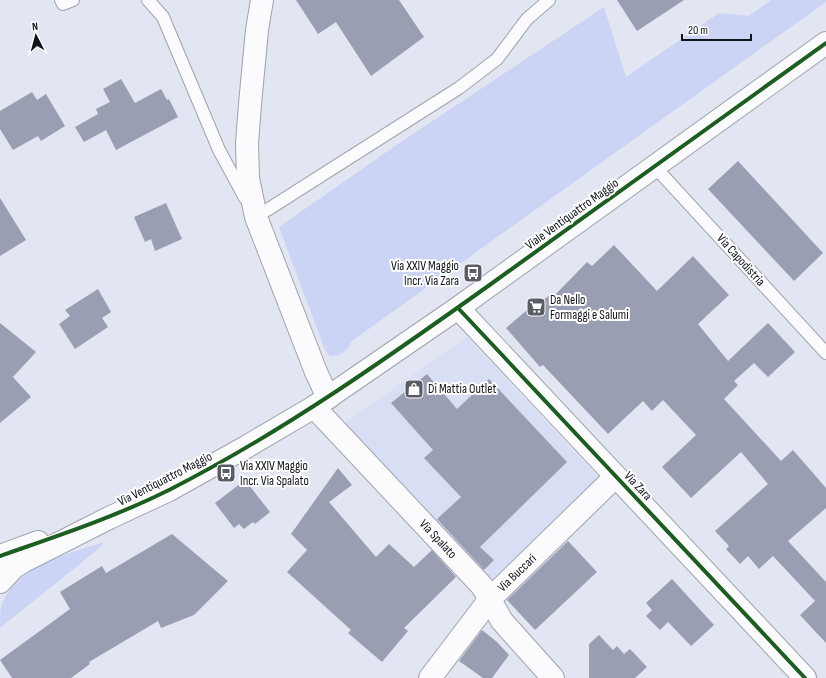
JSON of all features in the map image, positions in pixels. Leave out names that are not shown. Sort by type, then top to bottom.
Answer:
[{"type":"street","name":"Via Spalato","points":[[262,0],[257,30],[247,144],[248,178],[256,217],[316,372],[321,402],[482,586],[502,621],[553,678]]},
{"type":"street","name":"Viale Ventiquattro Maggio","points":[[321,402],[458,308],[826,43]]},
{"type":"street","name":"Via Zara","points":[[458,308],[805,678]]},
{"type":"street","name":"Via Ventiquattro Maggio","points":[[0,582],[13,568],[24,561],[109,518],[169,490],[246,447],[321,402]]},
{"type":"street","name":"Via Buccari","points":[[430,678],[490,599],[615,477]]},
{"type":"street","name":"Via Ventiquattro Maggio","points":[[0,556],[109,518]]},
{"type":"lane","points":[[61,0],[63,4],[73,0]]},
{"type":"lane","points":[[148,0],[163,17],[219,150],[256,217],[459,88],[497,58],[527,19],[549,0]]},
{"type":"lane","name":"Via Capodistria","points":[[655,167],[826,353]]},
{"type":"shaded area","points":[[771,0],[826,0],[826,2],[352,341],[344,352],[338,355],[330,356],[325,350],[279,227],[395,146],[604,7],[626,77],[719,13],[749,16]]},
{"type":"shaded area","points":[[467,337],[600,479],[491,583],[343,424]]},
{"type":"shaded area","points":[[103,542],[102,546],[0,628],[1,606],[8,592],[18,581],[30,571],[58,557]]},
{"type":"building","points":[[296,0],[399,0],[424,37],[371,76],[336,22],[318,34]]},
{"type":"building","points":[[617,0],[684,0],[637,31]]},
{"type":"building","points":[[121,79],[135,103],[161,89],[167,100],[169,99],[178,117],[116,150],[106,130],[84,142],[75,127],[98,114],[96,109],[110,102],[103,89]]},
{"type":"building","points":[[32,92],[37,100],[46,94],[65,126],[41,141],[38,136],[13,150],[0,129],[0,111]]},
{"type":"building","points":[[738,161],[823,253],[794,281],[708,189]]},
{"type":"building","points":[[0,198],[26,240],[0,256]]},
{"type":"building","points":[[166,203],[182,239],[155,251],[151,239],[145,242],[134,217]]},
{"type":"building","points":[[614,245],[657,291],[693,256],[729,295],[698,324],[728,361],[768,323],[795,352],[768,377],[754,363],[734,381],[738,385],[724,399],[781,461],[793,450],[826,488],[826,508],[788,541],[826,582],[826,643],[800,615],[815,601],[773,556],[759,569],[748,556],[740,564],[726,549],[729,546],[715,531],[768,484],[741,452],[691,498],[662,467],[696,435],[663,400],[652,411],[643,401],[608,434],[543,365],[540,367],[506,328],[527,310],[529,312],[552,293],[554,296],[587,262],[592,266]]},
{"type":"building","points":[[98,289],[111,312],[102,318],[108,327],[75,349],[59,324],[70,316],[65,310]]},
{"type":"building","points":[[0,323],[36,352],[13,377],[31,397],[0,423]]},
{"type":"building","points":[[427,374],[457,409],[489,379],[567,462],[480,547],[494,560],[484,570],[437,519],[461,497],[424,458],[433,450],[391,403]]},
{"type":"building","points":[[338,468],[352,485],[329,502],[376,557],[389,544],[414,567],[432,550],[456,577],[404,628],[408,631],[382,662],[348,633],[351,630],[287,572],[307,550],[291,534]]},
{"type":"building","points":[[245,480],[270,512],[255,524],[253,522],[244,529],[239,524],[234,528],[215,503]]},
{"type":"building","points":[[172,534],[228,581],[194,615],[161,628],[158,621],[89,662],[90,664],[71,678],[12,678],[0,660],[70,609],[60,592],[102,566],[106,573]]},
{"type":"building","points":[[568,541],[597,572],[535,630],[507,600]]},
{"type":"building","points":[[672,579],[714,625],[691,646],[668,622],[660,630],[646,616],[652,610],[646,603]]},
{"type":"building","points":[[482,630],[497,642],[509,655],[492,678],[483,678],[459,661]]},
{"type":"building","points":[[599,635],[613,650],[617,646],[624,654],[630,649],[647,667],[635,678],[589,678],[589,644]]},
{"type":"cycle path","points":[[0,556],[86,526],[149,500],[211,468],[294,419],[452,312],[826,43]]},
{"type":"cycle path","points":[[458,308],[805,678]]},
{"type":"place","name":"Via XXIV Maggio Incr. Via Zara","points":[[473,273]]},
{"type":"place","name":"Da Nello Formaggi e Salumi","points":[[536,307]]},
{"type":"place","name":"Di Mattia Outlet","points":[[414,389]]},
{"type":"place","name":"Via XXIV Maggio Incr. Via Spalato","points":[[226,473]]}]
